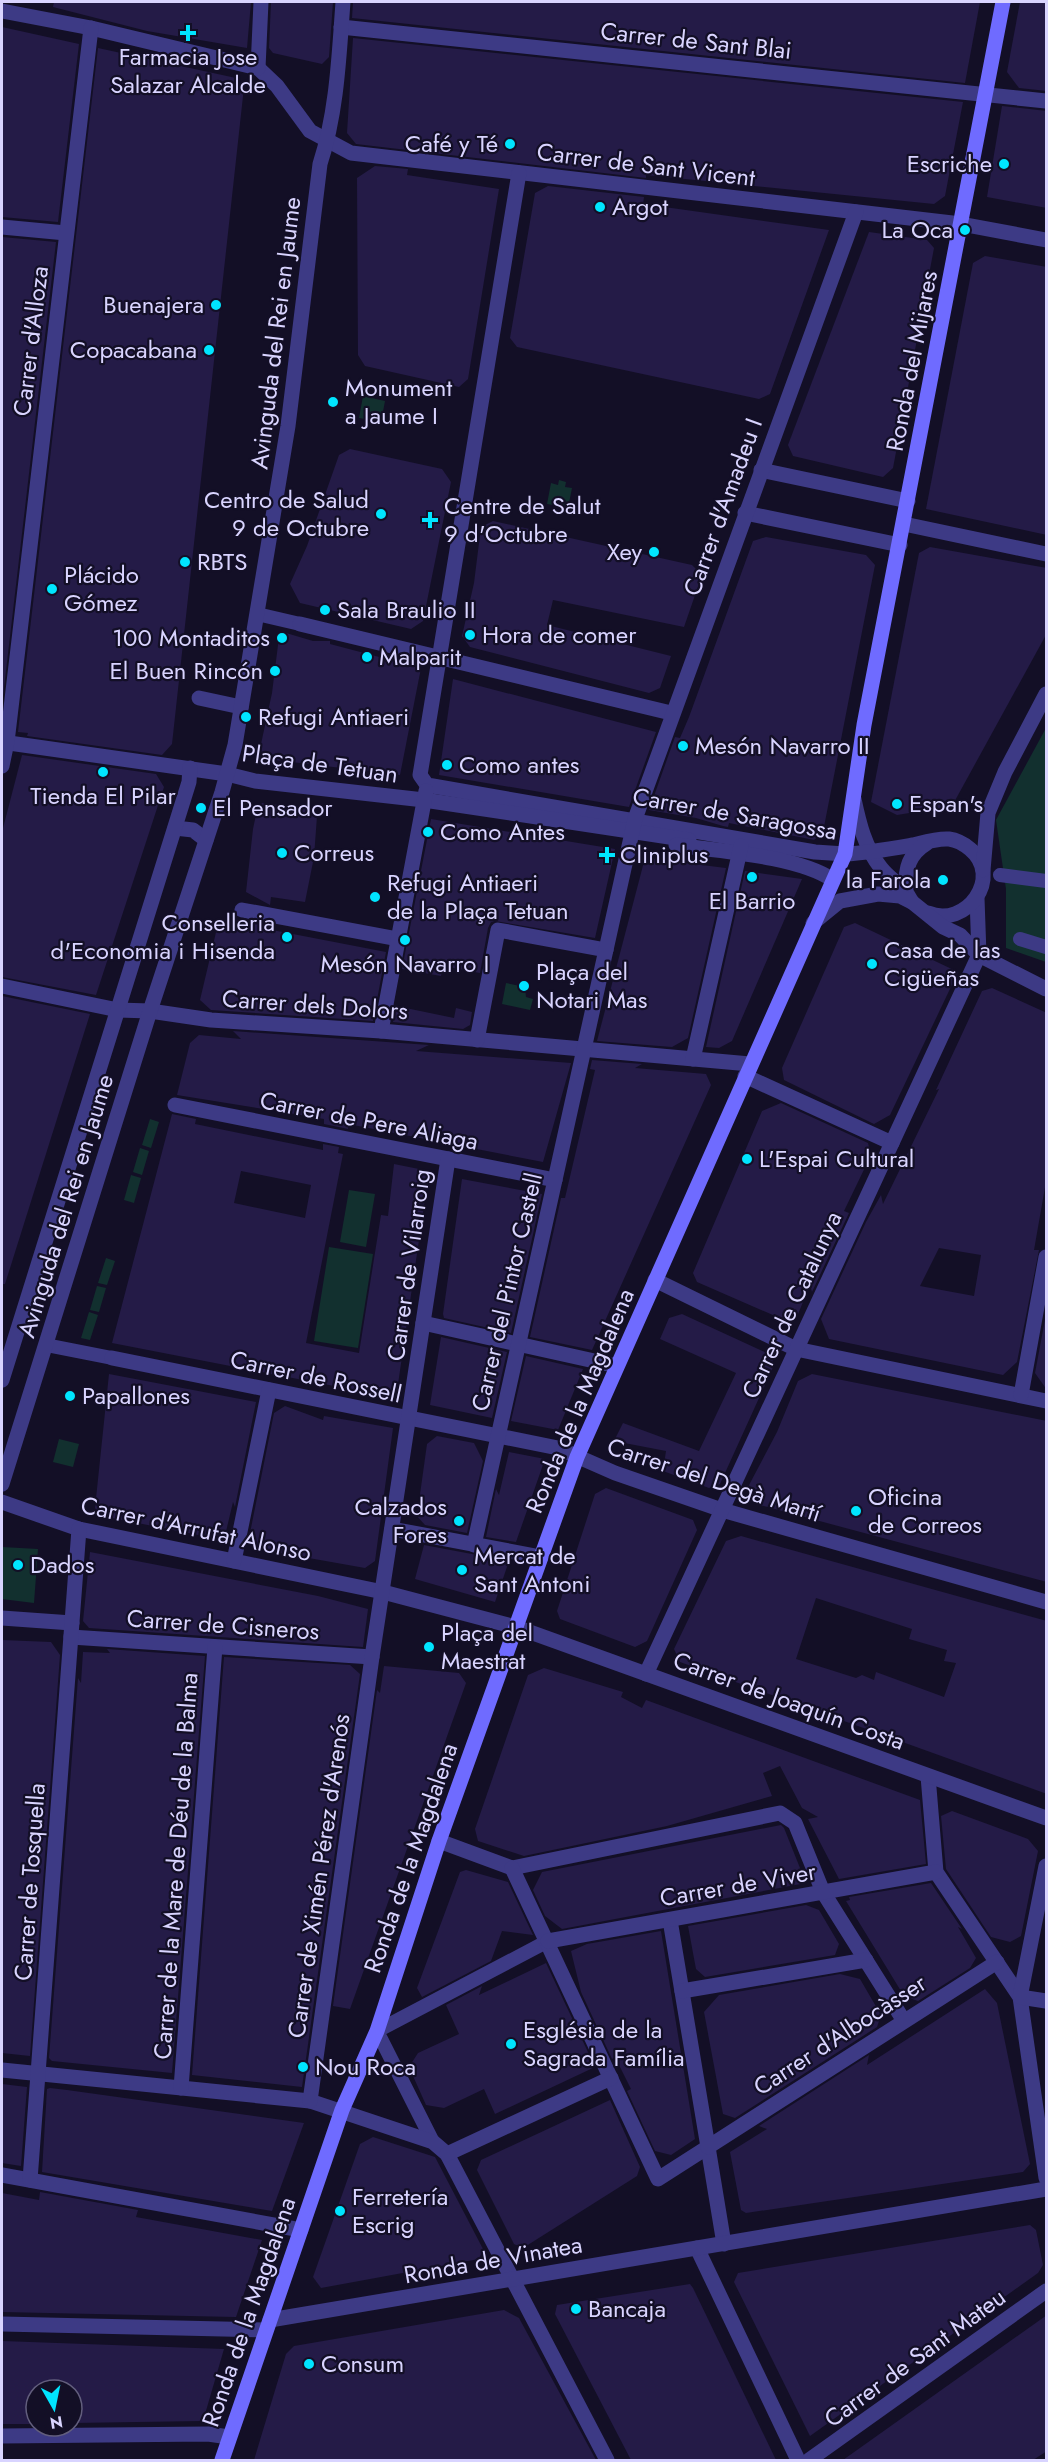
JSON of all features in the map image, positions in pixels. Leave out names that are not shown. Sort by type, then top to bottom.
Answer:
[{"type":"main road","name":"Ronda del Mijares","points":[[852,793],[1003,2]]},
{"type":"main road","name":"Ronda de la Magdalena","points":[[222,2460],[342,2110],[377,2031],[439,1841],[577,1457],[845,854],[852,793]]},
{"type":"street","points":[[258,69],[261,2]]},
{"type":"street","name":"Avinguda del Rei en Jaume","points":[[2,1484],[150,1011],[227,774],[241,707],[288,426],[320,164],[327,143],[339,70],[343,2]]},
{"type":"street","points":[[2,11],[91,28],[258,69],[277,86],[310,131],[327,143]]},
{"type":"street","name":"Carrer de Sant Blai","points":[[342,27],[1047,101]]},
{"type":"street","name":"Carrer d'Alloza","points":[[2,766],[91,28]]},
{"type":"street","name":"Carrer de Sant Vicent","points":[[327,143],[351,153],[961,224],[1047,240]]},
{"type":"street","points":[[424,792],[439,657],[519,173]]},
{"type":"street","name":"Carrer d'Amadeu I","points":[[606,950],[633,829],[671,713],[856,212]]},
{"type":"street","points":[[2,227],[66,234]]},
{"type":"street","points":[[761,470],[908,501]]},
{"type":"street","points":[[745,513],[900,545]]},
{"type":"street","points":[[904,524],[1047,554]]},
{"type":"street","points":[[257,614],[671,713]]},
{"type":"street","points":[[979,955],[977,898],[983,879],[988,813],[1005,772],[1047,694]]},
{"type":"street","points":[[199,698],[241,707]]},
{"type":"street","name":"Plaça de Tetuan","points":[[4,742],[190,768],[255,781],[424,792],[381,1031]]},
{"type":"street","name":"Avinguda del Rei en Jaume","points":[[2,1380],[175,828],[189,782],[190,768]]},
{"type":"street","name":"Carrer de Saragossa","points":[[424,792],[633,829]]},
{"type":"street","name":"Carrer de Saragossa","points":[[424,792],[741,847],[845,854],[870,853],[929,842]]},
{"type":"street","points":[[852,793],[870,853],[882,870],[934,921],[960,935],[979,955],[1047,988]]},
{"type":"street","points":[[175,828],[193,830],[206,840]]},
{"type":"street","points":[[914,900],[908,864],[912,856],[929,842],[950,839],[961,843],[977,858],[983,879]]},
{"type":"street","points":[[693,1059],[741,847]]},
{"type":"street","name":"Carrer de Saragossa","points":[[741,847],[823,873],[833,880]]},
{"type":"street","points":[[1000,875],[1047,881]]},
{"type":"street","name":"Ronda de la Magdalena","points":[[813,923],[840,901],[856,897],[900,896],[914,900]]},
{"type":"street","points":[[914,900],[946,917],[969,908],[977,898]]},
{"type":"street","points":[[242,910],[398,939]]},
{"type":"street","points":[[606,950],[498,930],[477,1040],[693,1059],[748,1070],[892,1143]]},
{"type":"street","points":[[1020,939],[1047,947]]},
{"type":"street","name":"Carrer del Pintor Castell","points":[[474,1545],[606,950]]},
{"type":"street","name":"Carrer de Catalunya","points":[[646,1674],[979,955]]},
{"type":"street","points":[[2,986],[118,1010],[150,1011]]},
{"type":"street","name":"Carrer dels Dolors","points":[[150,1011],[211,1020],[477,1040]]},
{"type":"street","name":"Carrer de Pere Aliaga","points":[[175,1106],[555,1180]]},
{"type":"street","name":"Carrer de Vilarroig","points":[[383,1592],[447,1159]]},
{"type":"street","points":[[1021,1395],[1047,1257]]},
{"type":"street","points":[[655,1280],[796,1348],[1047,1401]]},
{"type":"street","points":[[423,1323],[617,1366]]},
{"type":"street","name":"Carrer de Rossell","points":[[46,1345],[558,1448],[577,1457]]},
{"type":"street","points":[[234,1561],[269,1390]]},
{"type":"street","name":"Carrer del Degà Martí","points":[[577,1457],[722,1510],[1047,1602]]},
{"type":"street","name":"Carrer d'Arrufat Alonso","points":[[2,1502],[79,1528],[383,1592]]},
{"type":"street","points":[[2,1618],[71,1630],[79,1528]]},
{"type":"street","points":[[392,1529],[541,1557]]},
{"type":"street","points":[[372,1657],[383,1592],[516,1627]]},
{"type":"street","name":"Carrer de Joaquín Costa","points":[[516,1627],[1047,1818]]},
{"type":"street","name":"Carrer de Cisneros","points":[[71,1630],[215,1647],[372,1657]]},
{"type":"street","name":"Carrer de Tosquella","points":[[30,2180],[71,1630]]},
{"type":"street","name":"Carrer de la Mare de Déu de la Balma","points":[[182,2088],[215,1647]]},
{"type":"street","name":"Carrer de Ximén Pérez d'Arenós","points":[[310,2101],[372,1657]]},
{"type":"street","points":[[928,1776],[936,1872],[1020,1997],[1041,2095],[1047,2178]]},
{"type":"street","points":[[439,1841],[512,1868],[780,1813],[795,1823],[823,1892],[904,2021]]},
{"type":"street","points":[[1020,1997],[1047,1866]]},
{"type":"street","points":[[512,1868],[658,2179],[708,2147]]},
{"type":"street","name":"Carrer de Viver","points":[[548,1941],[936,1872]]},
{"type":"street","points":[[670,1920],[724,2244]]},
{"type":"street","points":[[432,2142],[377,2031],[548,1941]]},
{"type":"street","points":[[682,1991],[866,1960]]},
{"type":"street","name":"Carrer d'Albocàsser","points":[[708,2147],[997,1962]]},
{"type":"street","points":[[1020,1997],[1047,2001]]},
{"type":"street","points":[[2,2070],[310,2101],[432,2142],[447,2154],[607,2460]]},
{"type":"street","points":[[447,2154],[611,2078]]},
{"type":"street","points":[[2,2175],[301,2230]]},
{"type":"street","name":"Ronda de Vinatea","points":[[2,2324],[268,2325],[697,2248],[1047,2189]]},
{"type":"street","points":[[697,2248],[798,2460]]},
{"type":"street","name":"Carrer de Sant Mateu","points":[[809,2460],[1047,2291]]},
{"type":"street","points":[[2,2436],[208,2434],[230,2437]]},
{"type":"green space","points":[[363,396],[385,401],[381,422],[359,418]]},
{"type":"green space","points":[[559,480],[566,482],[565,487],[572,488],[568,508],[562,507],[563,501],[555,499],[553,505],[547,504],[551,483],[558,485]]},
{"type":"green space","points":[[1046,728],[1046,962],[1006,948],[1006,889],[996,820]]},
{"type":"green space","points":[[506,983],[525,987],[526,997],[533,999],[530,1010],[502,1004]]},
{"type":"green space","points":[[150,1119],[159,1122],[151,1148],[142,1145]]},
{"type":"green space","points":[[140,1148],[149,1151],[142,1175],[133,1172]]},
{"type":"green space","points":[[131,1175],[141,1178],[134,1203],[124,1200]]},
{"type":"green space","points":[[349,1190],[375,1194],[366,1247],[340,1242]]},
{"type":"green space","points":[[329,1247],[373,1254],[358,1348],[314,1341]]},
{"type":"green space","points":[[106,1258],[115,1261],[107,1285],[98,1283]]},
{"type":"green space","points":[[97,1286],[106,1288],[99,1312],[90,1310]]},
{"type":"green space","points":[[89,1312],[98,1315],[90,1340],[81,1338]]},
{"type":"green space","points":[[59,1439],[79,1444],[73,1467],[53,1462]]},
{"type":"green space","points":[[2,1547],[38,1549],[34,1603],[2,1599]]},
{"type":"building","points":[[54,2],[251,2],[247,48],[147,31],[53,7]]},
{"type":"building","points":[[271,2],[333,2],[329,57],[322,64],[273,53],[269,48]]},
{"type":"building","points":[[353,2],[980,2],[965,83],[352,18]]},
{"type":"building","points":[[1020,2],[1047,2],[1047,91],[1019,88],[1007,72]]},
{"type":"building","points":[[2,27],[79,44],[58,222],[2,217]]},
{"type":"building","points":[[353,38],[963,102],[945,196],[934,204],[646,175],[646,178],[356,144],[347,133]]},
{"type":"building","points":[[98,48],[236,78],[244,87],[172,744],[162,755],[27,736],[28,733],[18,732]]},
{"type":"building","points":[[1002,106],[1047,111],[1047,208],[987,197]]},
{"type":"building","points":[[375,166],[408,169],[407,175],[499,189],[468,379],[459,387],[365,366],[358,355],[357,178]]},
{"type":"building","points":[[548,186],[644,197],[643,204],[829,230],[770,394],[759,399],[517,347],[510,338],[535,193]]},
{"type":"building","points":[[869,232],[927,240],[934,248],[893,468],[883,477],[793,456],[788,445]]},
{"type":"building","points":[[2,237],[56,242],[2,705]]},
{"type":"building","points":[[985,256],[1047,267],[1047,535],[926,509],[973,263]]},
{"type":"building","name":"Centro de Salud 9 de Octubre","points":[[350,449],[442,469],[451,482],[423,621],[411,629],[300,603],[290,584],[307,546],[339,455]]},
{"type":"building","points":[[493,521],[692,565],[702,575],[684,627],[553,600],[547,625],[671,656],[660,688],[649,693],[470,647],[462,636],[474,583],[481,527]]},
{"type":"building","points":[[766,537],[866,555],[875,565],[823,832],[814,840],[729,823],[728,827],[696,818],[649,810],[675,737],[680,738],[689,717],[753,541]]},
{"type":"building","points":[[930,547],[1047,568],[1047,633],[952,806],[897,815],[871,802],[919,553]]},
{"type":"building","points":[[286,633],[313,641],[330,641],[330,644],[421,668],[400,775],[258,758],[272,693],[279,637]]},
{"type":"building","points":[[453,679],[656,732],[629,807],[439,775]]},
{"type":"building","points":[[22,755],[156,774],[164,787],[96,995],[2,977],[2,832]]},
{"type":"building","name":"Correus","points":[[262,803],[312,809],[317,816],[314,857],[305,902],[271,897],[270,905],[246,892],[253,829],[257,810]]},
{"type":"building","points":[[431,819],[615,849],[595,938],[495,921],[491,922],[488,928],[480,973],[443,966],[441,976],[402,969]]},
{"type":"building","points":[[645,858],[726,868],[688,1038],[672,1047],[597,1041]]},
{"type":"building","points":[[745,871],[802,879],[732,1041],[719,1048],[706,1047]]},
{"type":"building","points":[[227,918],[268,925],[267,929],[386,952],[373,1021],[211,1010],[200,1000],[217,928]]},
{"type":"building","points":[[855,923],[958,972],[890,1115],[874,1124],[784,1080],[782,1068],[844,927]]},
{"type":"building","points":[[992,988],[1047,1013],[1047,1176],[1034,1250],[1039,1250],[1017,1362],[1003,1375],[829,1339],[821,1319],[881,1195],[883,1204],[939,1089],[936,1090],[982,991]],"holes":[[[939,1248],[981,1255],[974,1296],[920,1286]]]},
{"type":"building","points":[[2,996],[90,1014],[5,1284],[2,1284]]},
{"type":"building","points":[[396,1006],[454,1018],[456,1008],[472,1012],[470,1025],[463,1029],[393,1022]]},
{"type":"building","points":[[233,1031],[429,1045],[416,1051],[571,1063],[543,1162],[348,1124],[348,1129],[324,1124],[324,1119],[177,1095],[190,1043],[199,1035],[241,1039]]},
{"type":"building","points":[[592,1060],[642,1064],[635,1068],[706,1074],[711,1085],[592,1350],[530,1337],[561,1198],[565,1198],[595,1070],[590,1069]]},
{"type":"building","points":[[781,1103],[868,1143],[871,1155],[844,1211],[849,1213],[812,1292],[810,1285],[796,1319],[789,1322],[697,1282],[693,1273],[762,1111]]},
{"type":"building","points":[[172,1114],[196,1119],[195,1124],[323,1150],[323,1144],[339,1147],[338,1153],[343,1154],[306,1343],[359,1353],[381,1215],[388,1216],[394,1164],[429,1171],[396,1398],[112,1343]],"holes":[[[241,1171],[311,1185],[305,1218],[234,1203]]]},
{"type":"building","points":[[462,1179],[542,1194],[511,1333],[444,1318]]},
{"type":"building","points":[[1047,1309],[1047,1390],[1035,1373]]},
{"type":"building","points":[[682,1314],[771,1355],[774,1365],[720,1484],[709,1488],[663,1471],[666,1451],[614,1441],[623,1423],[699,1451],[736,1373],[660,1339],[669,1318]]},
{"type":"building","points":[[441,1337],[507,1352],[492,1418],[430,1405]]},
{"type":"building","points":[[526,1356],[583,1369],[558,1430],[511,1421]]},
{"type":"building","points":[[109,1374],[256,1402],[235,1507],[233,1502],[224,1540],[102,1516],[95,1508]]},
{"type":"building","points":[[812,1374],[1047,1421],[1047,1582],[756,1504],[748,1487],[777,1432],[798,1381]]},
{"type":"building","points":[[285,1406],[323,1420],[324,1416],[393,1428],[375,1561],[365,1568],[253,1548],[249,1538],[274,1413]]},
{"type":"building","points":[[437,1436],[474,1443],[483,1461],[467,1533],[425,1525],[417,1516],[427,1444]]},
{"type":"building","points":[[509,1452],[545,1459],[516,1542],[486,1537],[496,1489],[499,1495]]},
{"type":"building","points":[[606,1488],[693,1520],[697,1530],[647,1641],[635,1647],[560,1619],[557,1611],[595,1494]]},
{"type":"building","points":[[741,1536],[1047,1621],[1047,1794],[680,1662],[674,1649],[726,1541]],"holes":[[[816,1598],[912,1629],[909,1639],[947,1650],[944,1661],[956,1663],[944,1697],[876,1672],[874,1680],[862,1675],[856,1678],[796,1659]]]},
{"type":"building","name":"Mercat de Sant Antoni","points":[[424,1545],[509,1561],[495,1602],[415,1579]]},
{"type":"building","points":[[90,1552],[318,1596],[368,1609],[363,1647],[89,1628],[83,1621]]},
{"type":"building","points":[[2,1640],[51,1642],[60,1655],[30,2056],[2,2053]]},
{"type":"building","points":[[107,1649],[205,1656],[172,2073],[52,2061],[49,2058],[78,1678],[81,1683],[83,1652],[110,1653]]},
{"type":"building","points":[[224,1657],[350,1665],[360,1674],[302,2087],[192,2075]]},
{"type":"building","points":[[384,1666],[459,1673],[466,1683],[350,2009],[333,2006],[377,1690],[380,1693]]},
{"type":"building","points":[[544,1668],[623,1692],[621,1697],[642,1708],[646,1700],[920,1800],[926,1864],[839,1879],[808,1819],[818,1817],[802,1808],[780,1766],[763,1773],[772,1796],[667,1826],[524,1856],[478,1841],[475,1829],[528,1675]]},
{"type":"building","points":[[952,1811],[1028,1839],[1038,1851],[1021,1936],[1010,1942],[991,1937],[946,1869],[941,1816]]},
{"type":"building","points":[[781,1825],[806,1883],[562,1929],[545,1916],[533,1890],[542,1872]]},
{"type":"building","points":[[466,1870],[508,1882],[533,1935],[502,1931],[491,1961],[422,1997],[417,1988],[460,1872]]},
{"type":"building","points":[[931,1883],[962,1929],[958,1927],[976,1958],[970,1968],[918,2001],[904,1996],[846,1901],[850,1900],[849,1897]]},
{"type":"building","points":[[806,1905],[819,1910],[839,1944],[835,1955],[705,1977],[696,1969],[688,1926]]},
{"type":"building","points":[[661,1931],[695,2139],[671,2155],[655,2151],[627,2091],[631,2089],[615,2057],[612,2059],[581,1992],[571,1951],[587,1944]]},
{"type":"building","name":"Església de la Sagrada Família","points":[[546,1963],[595,2067],[495,2114],[484,2089],[444,2108],[426,2105],[409,2067],[418,2053],[459,2034],[446,2005],[482,1986],[479,1995]]},
{"type":"building","points":[[840,1974],[860,1979],[881,2015],[877,2027],[735,2118],[723,2114],[704,2012],[719,1995]]},
{"type":"building","points":[[985,1989],[997,2003],[1030,2164],[1023,2172],[746,2213],[741,2210],[730,2152],[767,2129],[759,2126],[869,2055],[867,2065]]},
{"type":"building","points":[[2,2084],[27,2087],[21,2166],[2,2163]]},
{"type":"building","points":[[47,2089],[304,2123],[272,2211],[42,2172]]},
{"type":"building","points":[[610,2100],[640,2167],[637,2176],[523,2248],[514,2244],[477,2170],[481,2160]]},
{"type":"building","points":[[373,2137],[435,2157],[483,2249],[479,2259],[321,2288],[313,2277],[360,2144]]},
{"type":"building","points":[[40,2192],[138,2210],[136,2217],[262,2240],[236,2317],[2,2312],[2,2193],[39,2200]]},
{"type":"building","points":[[1030,2225],[1036,2230],[1043,2265],[1038,2273],[810,2436],[734,2282],[738,2273]]},
{"type":"building","points":[[690,2284],[776,2460],[631,2460],[555,2314],[557,2305]]},
{"type":"building","points":[[504,2310],[519,2318],[596,2460],[254,2460],[286,2354],[294,2346]]},
{"type":"building","points":[[1047,2315],[1047,2451],[1033,2460],[843,2460]]},
{"type":"building","points":[[2,2341],[224,2349],[203,2421],[84,2423],[84,2378],[24,2378],[24,2424],[2,2424]]},
{"type":"place","name":"Farmacia Jose Salazar Alcalde","points":[[188,33]]},
{"type":"place","name":"Café y Té","points":[[510,144]]},
{"type":"place","name":"Escriche","points":[[1004,164]]},
{"type":"place","name":"Argot","points":[[600,207]]},
{"type":"place","name":"La Oca","points":[[965,230]]},
{"type":"place","name":"Buenajera","points":[[216,305]]},
{"type":"place","name":"Copacabana","points":[[209,350]]},
{"type":"place","name":"Monument a Jaume I","points":[[333,402]]},
{"type":"place","name":"Centro de Salud 9 de Octubre","points":[[381,514]]},
{"type":"place","name":"Centre de Salut 9 d'Octubre","points":[[430,520]]},
{"type":"place","name":"Xey","points":[[654,552]]},
{"type":"place","name":"RBTS","points":[[185,562]]},
{"type":"place","name":"Plácido Gómez","points":[[52,589]]},
{"type":"place","name":"Sala Braulio II","points":[[325,610]]},
{"type":"place","name":"Hora de comer","points":[[470,635]]},
{"type":"place","name":"100 Montaditos","points":[[282,638]]},
{"type":"place","name":"Malparit","points":[[367,657]]},
{"type":"place","name":"El Buen Rincón","points":[[275,671]]},
{"type":"place","name":"Refugi Antiaeri","points":[[246,717]]},
{"type":"place","name":"Mesón Navarro II","points":[[683,746]]},
{"type":"place","name":"Como antes","points":[[447,765]]},
{"type":"place","name":"Tienda El Pilar","points":[[103,772]]},
{"type":"place","name":"Espan's","points":[[897,804]]},
{"type":"place","name":"El Pensador","points":[[201,808]]},
{"type":"place","name":"Como Antes","points":[[428,832]]},
{"type":"place","name":"Correus","points":[[282,853]]},
{"type":"place","name":"Cliniplus","points":[[607,855]]},
{"type":"place","name":"El Barrio","points":[[752,877]]},
{"type":"place","name":"la Farola","points":[[943,880]]},
{"type":"place","name":"Refugi Antiaeri de la Plaça Tetuan","points":[[375,897]]},
{"type":"place","name":"Conselleria d'Economia i Hisenda","points":[[287,937]]},
{"type":"place","name":"Mesón Navarro I","points":[[405,940]]},
{"type":"place","name":"Casa de las Cigüeñas","points":[[872,964]]},
{"type":"place","name":"Plaça del Notari Mas","points":[[524,986]]},
{"type":"place","name":"L'Espai Cultural","points":[[747,1159]]},
{"type":"place","name":"Papallones","points":[[70,1396]]},
{"type":"place","name":"Oficina de Correos","points":[[856,1511]]},
{"type":"place","name":"Calzados Fores","points":[[459,1521]]},
{"type":"place","name":"Dados","points":[[18,1565]]},
{"type":"place","name":"Mercat de Sant Antoni","points":[[462,1570]]},
{"type":"place","name":"Plaça del Maestrat","points":[[429,1647]]},
{"type":"place","name":"Església de la Sagrada Família","points":[[511,2044]]},
{"type":"place","name":"Nou Roca","points":[[303,2067]]},
{"type":"place","name":"Ferretería Escrig","points":[[340,2211]]},
{"type":"place","name":"Bancaja","points":[[576,2309]]},
{"type":"place","name":"Consum","points":[[309,2364]]}]
